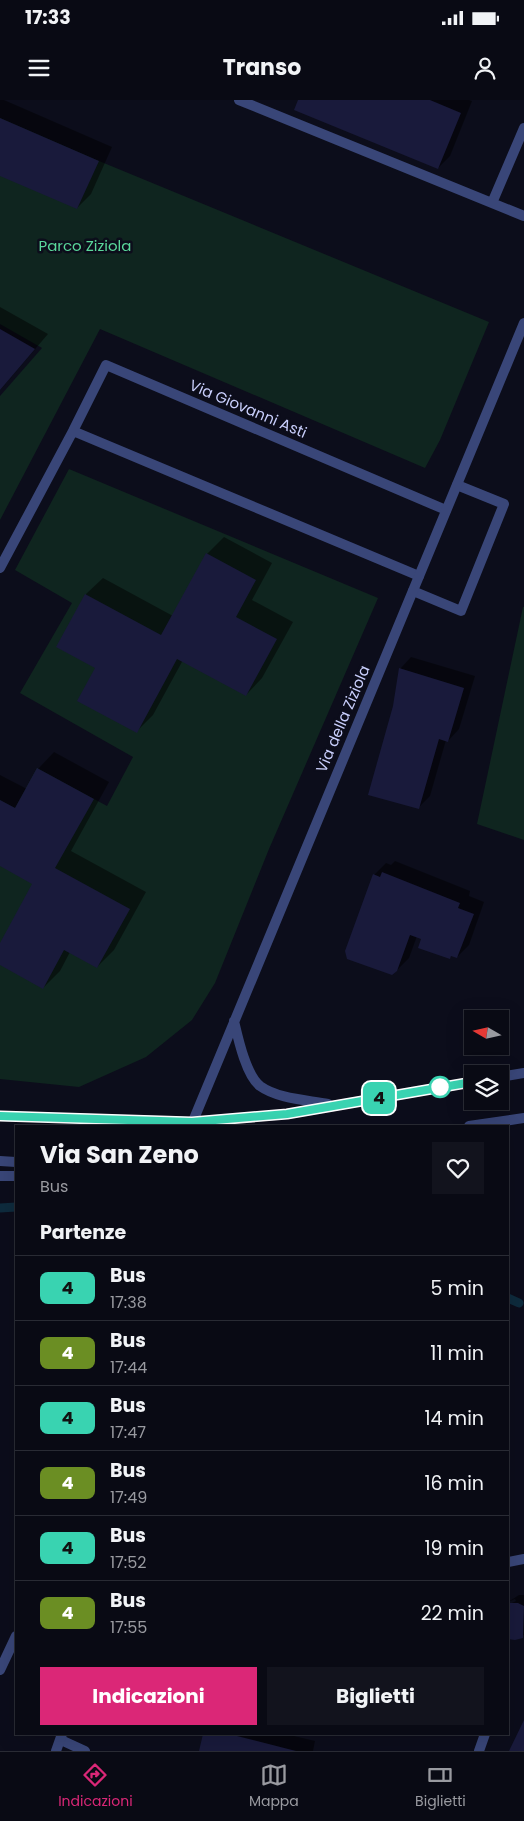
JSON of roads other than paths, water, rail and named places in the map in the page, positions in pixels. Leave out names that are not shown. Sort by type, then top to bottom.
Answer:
[{"type":"street","points":[[239,100],[524,216]]},
{"type":"street","points":[[492,203],[524,128]]},
{"type":"street","name":"Via della Ziziola","points":[[191,1124],[524,323]]},
{"type":"street","name":"Via Giovanni Asti","points":[[0,568],[73,432],[106,365],[446,510]]},
{"type":"street","points":[[73,432],[419,576]]},
{"type":"street","points":[[413,591],[461,611],[504,504],[457,485]]},
{"type":"street","points":[[234,1021],[245,1062],[260,1085],[287,1097],[337,1105]]},
{"type":"street","points":[[509,1076],[524,1073]]},
{"type":"street","points":[[0,1116],[191,1124],[287,1114],[464,1083]]},
{"type":"street","points":[[476,1125],[524,1118]]},
{"type":"street","points":[[0,1161],[15,1162]]},
{"type":"street","points":[[0,1176],[15,1176]]},
{"type":"street","points":[[509,1562],[524,1560]]},
{"type":"street","points":[[0,1670],[15,1638]]},
{"type":"street","points":[[479,1751],[486,1735]]},
{"type":"street","points":[[56,1751],[61,1737],[86,1751]]},
{"type":"waterway","points":[[0,1208],[15,1207]]},
{"type":"waterway","points":[[509,1298],[519,1303]]},
{"type":"park label","name":"Parco Ziziola","points":[[85,246]]}]
